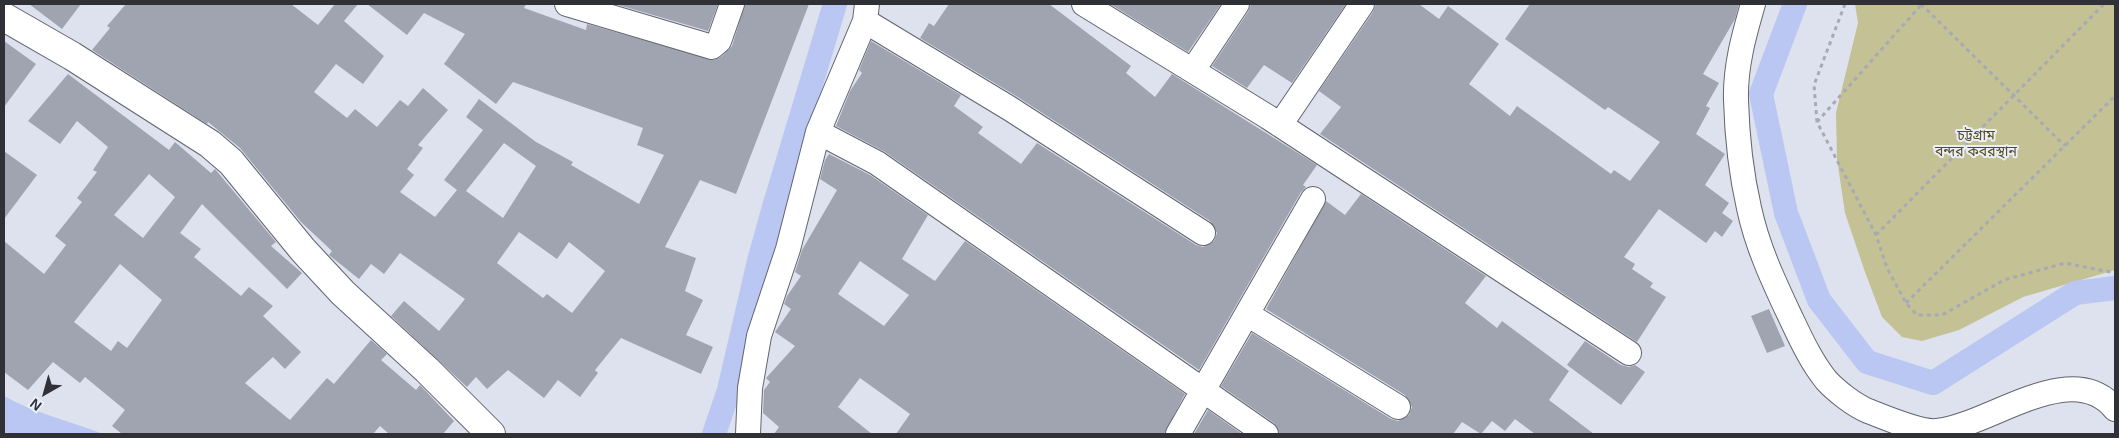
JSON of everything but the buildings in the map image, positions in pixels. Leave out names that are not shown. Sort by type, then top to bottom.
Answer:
[{"type":"street","points":[[567,4],[712,47],[719,41],[732,4]]},
{"type":"street","points":[[1084,4],[1280,125],[1629,353]]},
{"type":"street","points":[[1193,70],[1237,4]]},
{"type":"street","points":[[1280,125],[1362,4]]},
{"type":"street","points":[[1753,4],[1739,59],[1736,98],[1739,145],[1749,209],[1764,258],[1812,360],[1827,381],[1867,410],[1910,430],[1935,432],[1951,428],[2039,395],[2072,388],[2107,400],[2115,409]]},
{"type":"street","points":[[748,434],[750,388],[759,336],[788,249],[818,132],[866,13],[1001,103],[1203,233]]},
{"type":"street","points":[[4,17],[79,60],[210,144],[231,162],[303,250],[343,293],[448,390],[491,434]]},
{"type":"street","points":[[818,132],[877,163],[1266,434]]},
{"type":"street","points":[[1178,434],[1313,199]]},
{"type":"street","points":[[1247,314],[1398,407]]},
{"type":"path","points":[[1845,4],[1814,85],[1817,122],[1876,235],[1887,268],[1906,303],[1917,315],[1942,315],[2004,280],[2065,263],[2115,273]]},
{"type":"path","points":[[1817,122],[1921,4],[2065,146]]},
{"type":"path","points":[[1876,235],[2104,4]]},
{"type":"path","points":[[1906,303],[2115,96]]},
{"type":"green space","name":"চট্টগ্রাম বন্দর কবরস্থান","points":[[1855,4],[2115,4],[2115,270],[2023,297],[1959,330],[1922,341],[1902,337],[1882,317],[1845,213],[1837,159],[1836,113],[1858,23]]},
{"type":"water","points":[[4,396],[40,412],[103,434],[4,434]]},
{"type":"waterway","points":[[714,434],[729,390],[759,261],[774,207],[835,4]]},
{"type":"waterway","points":[[1795,4],[1761,94],[1786,213],[1819,300],[1867,362],[1933,383],[2075,293],[2115,288]]}]
